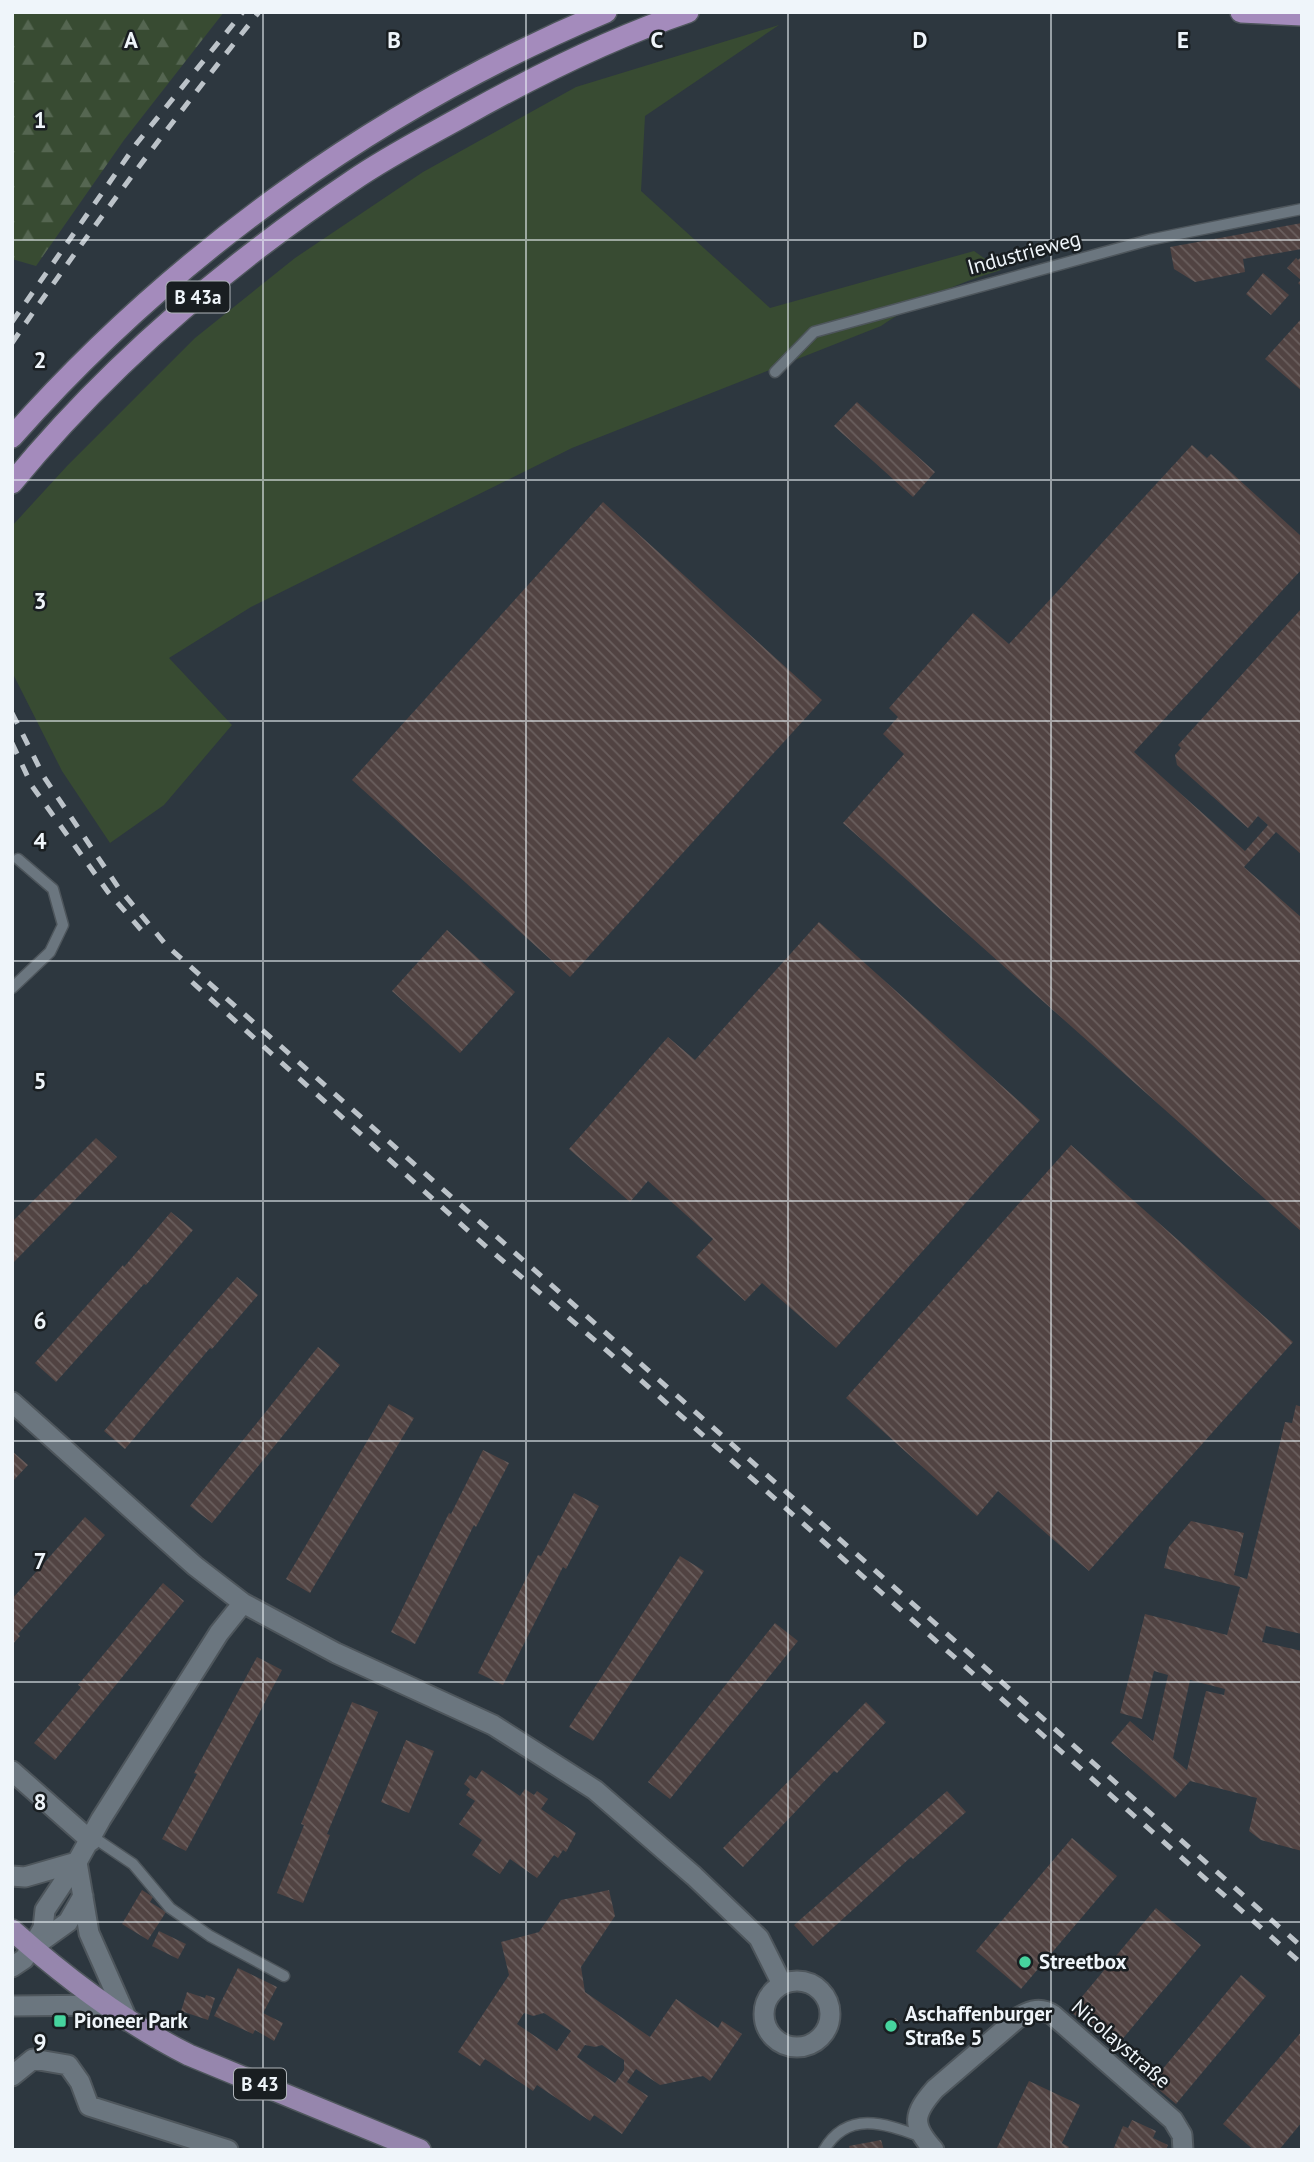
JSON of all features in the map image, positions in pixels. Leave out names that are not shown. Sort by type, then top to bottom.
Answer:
[{"type":"highway","name":"B 43a","points":[[12,436],[120,326],[240,224],[337,155],[404,114],[606,12]]},
{"type":"highway","name":"B 43a","points":[[12,483],[84,404],[190,303],[354,179],[539,76],[589,52],[688,12]]},
{"type":"highway","points":[[1241,12],[1302,15]]},
{"type":"main road","name":"B 43","points":[[12,1930],[22,1946],[154,2037],[189,2055],[420,2150]]},
{"type":"street","points":[[12,1402],[176,1549],[243,1603],[336,1653],[493,1725],[595,1790],[759,1938],[782,1984]]},
{"type":"street","points":[[22,1946],[43,1928],[45,1910],[92,1839],[101,1819],[219,1633],[243,1603]]},
{"type":"street","points":[[12,1771],[92,1839]]},
{"type":"street","points":[[12,1876],[24,1877],[77,1862]]},
{"type":"street","points":[[77,1862],[89,1933],[128,2021]]},
{"type":"street","points":[[22,1946],[68,1922],[83,1896]]},
{"type":"street","points":[[12,1967],[24,1959],[22,1946]]},
{"type":"street","points":[[12,2006],[106,2005]]},
{"type":"street","name":"Nicolaystraße","points":[[928,2144],[918,2130],[918,2115],[923,2103],[934,2090],[1019,2017],[1027,2012],[1041,2010],[1054,2015],[1173,2120],[1182,2135],[1183,2150]]},
{"type":"street","points":[[12,2076],[33,2059],[68,2065],[80,2082],[89,2106],[228,2150]]},
{"type":"lane","name":"Industrieweg","points":[[775,372],[814,332],[1149,240],[1302,209]]},
{"type":"lane","points":[[12,988],[50,952],[63,925],[53,889],[18,859]]},
{"type":"lane","points":[[92,1839],[133,1864],[170,1908],[210,1936],[284,1976]]},
{"type":"lane","points":[[824,2150],[845,2127],[856,2123],[891,2127],[928,2144]]},
{"type":"green space","points":[[12,12],[224,12],[124,140],[36,266],[12,259]]},
{"type":"green space","points":[[779,25],[645,116],[641,191],[770,308],[974,251],[1001,270],[939,293],[881,326],[572,448],[251,607],[169,658],[232,725],[164,805],[110,843],[62,771],[12,672],[12,526],[67,466],[195,338],[295,258],[423,172],[576,87]]},
{"type":"building","points":[[1302,223],[1302,249],[1243,259],[1245,272],[1195,282],[1174,269],[1170,247]]},
{"type":"building","points":[[1302,256],[1302,287],[1298,283],[1301,280],[1287,268],[1296,258],[1298,260]]},
{"type":"building","points":[[1263,273],[1289,295],[1271,315],[1246,294]]},
{"type":"building","points":[[1302,318],[1302,391],[1265,359]]},
{"type":"building","points":[[857,402],[935,472],[913,497],[834,426]]},
{"type":"building","points":[[1192,445],[1207,458],[1211,454],[1302,537],[1302,569],[1134,752],[1245,851],[1268,825],[1258,816],[1248,828],[1177,765],[1175,755],[1181,748],[1178,745],[1302,608],[1302,855],[1276,832],[1244,867],[1302,918],[1302,1232],[843,823],[904,754],[883,734],[898,717],[889,708],[973,613],[1009,644]]},
{"type":"building","points":[[603,502],[822,700],[570,977],[352,780]]},
{"type":"building","points":[[819,922],[1040,1120],[836,1348],[762,1283],[745,1301],[696,1257],[713,1239],[648,1181],[630,1202],[569,1149],[668,1037],[695,1060]]},
{"type":"building","points":[[447,930],[515,992],[460,1053],[392,991]]},
{"type":"building","points":[[96,1138],[117,1157],[12,1264],[12,1222]]},
{"type":"building","points":[[1071,1145],[1293,1342],[1089,1571],[998,1491],[977,1516],[846,1398]]},
{"type":"building","points":[[171,1212],[193,1230],[56,1382],[35,1363]]},
{"type":"building","points":[[237,1277],[258,1295],[125,1449],[104,1431]]},
{"type":"building","points":[[318,1347],[340,1365],[212,1523],[190,1506]]},
{"type":"building","points":[[389,1404],[414,1418],[310,1593],[286,1579]]},
{"type":"building","points":[[1296,1405],[1302,1407],[1302,1634],[1266,1626],[1262,1642],[1302,1651],[1302,1851],[1261,1840],[1249,1831],[1257,1798],[1190,1781],[1175,1798],[1111,1743],[1130,1721],[1153,1741],[1168,1675],[1154,1671],[1142,1719],[1120,1713],[1145,1614],[1227,1635],[1240,1587],[1164,1568],[1169,1547],[1191,1521],[1244,1533],[1234,1575],[1247,1579],[1285,1422],[1292,1423]],"holes":[[[1190,1680],[1225,1689],[1224,1695],[1206,1691],[1187,1770],[1173,1758]]]},
{"type":"building","points":[[483,1450],[509,1463],[476,1527],[474,1525],[415,1644],[391,1632]]},
{"type":"building","points":[[12,1451],[28,1465],[12,1482]]},
{"type":"building","points":[[574,1493],[599,1506],[566,1569],[563,1567],[503,1685],[478,1673],[538,1555],[541,1556]]},
{"type":"building","points":[[85,1517],[105,1535],[18,1634],[20,1636],[12,1645],[12,1599]]},
{"type":"building","points":[[680,1556],[704,1571],[593,1741],[569,1727]]},
{"type":"building","points":[[163,1583],[184,1601],[55,1760],[34,1743],[81,1687],[78,1685]]},
{"type":"building","points":[[775,1623],[798,1641],[670,1799],[648,1782]]},
{"type":"building","points":[[257,1657],[282,1670],[186,1851],[162,1839],[197,1774],[194,1773]]},
{"type":"building","points":[[352,1702],[378,1712],[327,1834],[330,1835],[303,1903],[277,1893],[304,1825],[301,1824]]},
{"type":"building","points":[[866,1702],[886,1722],[837,1773],[834,1771],[743,1867],[723,1848]]},
{"type":"building","points":[[406,1740],[434,1751],[409,1813],[381,1802]]},
{"type":"building","points":[[482,1770],[520,1796],[525,1789],[534,1795],[537,1791],[548,1799],[541,1809],[576,1833],[566,1852],[563,1850],[558,1858],[554,1855],[537,1878],[510,1859],[500,1874],[472,1855],[482,1840],[459,1824],[475,1801],[466,1795],[470,1789],[464,1784],[470,1775],[476,1779]]},
{"type":"building","points":[[947,1791],[966,1812],[913,1859],[911,1857],[813,1946],[794,1925]]},
{"type":"building","points":[[1072,1838],[1117,1876],[1021,1989],[976,1951]]},
{"type":"building","points":[[142,1890],[153,1897],[150,1902],[166,1912],[148,1940],[122,1924]]},
{"type":"building","points":[[609,1890],[615,1916],[581,1967],[585,1992],[650,2037],[676,1999],[718,2028],[722,2021],[742,2034],[710,2081],[703,2076],[660,2085],[636,2069],[627,2082],[648,2096],[622,2134],[594,2115],[590,2121],[537,2085],[533,2091],[485,2059],[480,2066],[458,2052],[509,1975],[501,1942],[539,1932],[561,1900]],"holes":[[[524,2013],[533,2016],[544,2013],[571,2031],[557,2051],[517,2024]],[[585,2045],[602,2045],[624,2060],[624,2070],[615,2083],[577,2057]]]},
{"type":"building","points":[[1156,1908],[1201,1945],[1115,2048],[1070,2011]]},
{"type":"building","points":[[159,1931],[186,1944],[178,1959],[152,1946]]},
{"type":"building","points":[[238,1968],[277,1987],[263,2013],[283,2023],[274,2041],[255,2030],[253,2034],[214,2016]]},
{"type":"building","points":[[1241,1975],[1266,1996],[1176,2104],[1151,2083]]},
{"type":"building","points":[[187,1992],[215,1998],[208,2020],[181,2011]]},
{"type":"building","name":"Aschaffenburger Straße 5","points":[[895,2018],[900,2024],[889,2034],[883,2028]]},
{"type":"building","points":[[1302,2031],[1302,2122],[1279,2150],[1254,2150],[1223,2124]]},
{"type":"building","points":[[1029,2081],[1080,2105],[1062,2143],[1069,2147],[1067,2150],[996,2150]]},
{"type":"building","points":[[1132,2120],[1156,2131],[1153,2138],[1168,2145],[1166,2150],[1113,2150],[1123,2126],[1128,2128]]},
{"type":"building","points":[[881,2140],[884,2150],[850,2150],[849,2146]]},
{"type":"railway","points":[[12,322],[137,143],[243,12]]},
{"type":"railway","points":[[12,343],[132,175],[259,12]]},
{"type":"railway","points":[[12,713],[44,777],[118,887],[167,946],[1302,1947]]},
{"type":"railway","points":[[12,743],[32,786],[108,892],[143,932]]},
{"type":"railway","points":[[192,982],[474,1236],[1302,1964]]},
{"type":"place","name":"Streetbox","points":[[1025,1962]]},
{"type":"place","name":"Pioneer Park","points":[[60,2021]]},
{"type":"place","name":"Aschaffenburger Straße 5","points":[[891,2026]]}]
